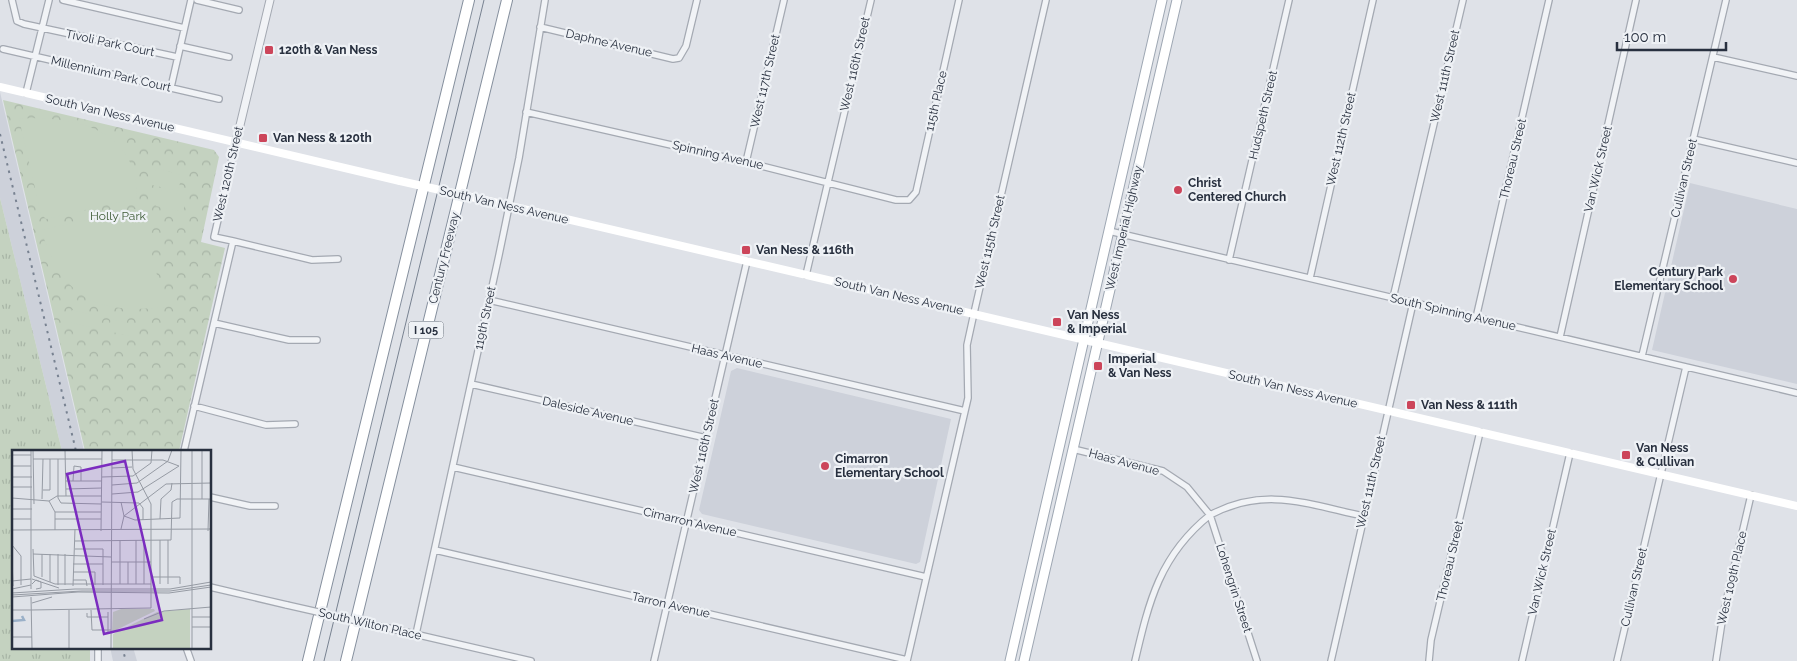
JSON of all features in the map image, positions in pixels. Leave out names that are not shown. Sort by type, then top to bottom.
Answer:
[{"type":"highway","name":"I 105","points":[[308,661],[469,0]]},
{"type":"highway","name":"Century Freeway","points":[[346,661],[507,0]]},
{"type":"main road","name":"West Imperial Highway","points":[[1010,661],[1162,0]]},
{"type":"main road","name":"West Imperial Highway","points":[[1024,661],[1177,0]]},
{"type":"main road","name":"South Van Ness Avenue","points":[[0,87],[1797,506]]},
{"type":"street","name":"Tivoli Park Court","points":[[12,0],[17,21],[178,57]]},
{"type":"street","points":[[26,94],[49,0]]},
{"type":"street","points":[[63,0],[184,28]]},
{"type":"street","points":[[170,87],[191,0]]},
{"type":"street","points":[[197,0],[239,10]]},
{"type":"street","name":"West 120th Street","points":[[233,241],[214,236],[270,0]]},
{"type":"street","name":"119th Street","points":[[416,634],[509,206],[545,0]]},
{"type":"street","name":"Daphne Avenue","points":[[540,27],[673,59],[678,58],[686,46],[697,0]]},
{"type":"street","name":"West 117th Street","points":[[746,162],[784,0]]},
{"type":"street","name":"West 116th Street","points":[[806,275],[870,0]]},
{"type":"street","name":"115th Place","points":[[909,200],[916,192],[959,0]]},
{"type":"street","name":"West 115th Street","points":[[907,661],[965,411],[969,388],[967,345],[1046,0]]},
{"type":"street","name":"Hudspeth Street","points":[[1229,260],[1289,0]]},
{"type":"street","name":"West 112th Street","points":[[1310,278],[1373,0]]},
{"type":"street","name":"West 111th Street","points":[[1394,298],[1463,0]]},
{"type":"street","name":"Thoreau Street","points":[[1476,318],[1549,0]]},
{"type":"street","name":"Van Wick Street","points":[[1560,337],[1636,0]]},
{"type":"street","name":"Cullivan Street","points":[[1642,356],[1726,0]]},
{"type":"street","points":[[180,46],[229,57]]},
{"type":"street","name":"Millennium Park Court","points":[[3,49],[219,99]]},
{"type":"street","points":[[1713,57],[1797,76]]},
{"type":"street","name":"Spinning Avenue","points":[[526,112],[746,162],[903,201],[909,200]]},
{"type":"street","points":[[1693,139],[1797,163]]},
{"type":"street","name":"South Spinning Avenue","points":[[1109,231],[1797,393]]},
{"type":"street","points":[[184,450],[233,241],[312,260],[338,260]]},
{"type":"street","name":"West 116th Street","points":[[654,661],[747,261]]},
{"type":"street","name":"Haas Avenue","points":[[489,300],[965,411]]},
{"type":"street","name":"West 111th Street","points":[[1330,661],[1413,303]]},
{"type":"street","points":[[214,323],[289,340],[317,340]]},
{"type":"street","name":"Cullivan Street","points":[[1617,661],[1686,367]]},
{"type":"street","name":"Daleside Avenue","points":[[471,384],[706,438]]},
{"type":"street","points":[[194,406],[266,424],[294,424]]},
{"type":"street","name":"Thoreau Street","points":[[1429,661],[1431,640],[1480,432]]},
{"type":"street","name":"Haas Avenue","points":[[1073,449],[1163,472],[1187,487],[1210,515]]},
{"type":"street","name":"Van Wick Street","points":[[1522,661],[1570,453]]},
{"type":"street","name":"Cimarron Avenue","points":[[453,467],[926,577]]},
{"type":"street","name":"West 109th Place","points":[[1716,661],[1723,615],[1751,495]]},
{"type":"street","points":[[211,497],[250,506],[275,506]]},
{"type":"street","points":[[1135,661],[1146,615],[1165,567],[1177,546],[1192,529],[1210,515],[1245,501],[1277,498],[1363,516]]},
{"type":"street","name":"Lohengrin Street","points":[[1210,515],[1257,661]]},
{"type":"street","name":"Tarron Avenue","points":[[434,550],[907,661]]},
{"type":"street","name":"South Wilton Place","points":[[211,587],[530,661]]},
{"type":"street","points":[[98,648],[98,661]]},
{"type":"street","points":[[186,648],[191,661]]},
{"type":"street","points":[[494,661],[496,653]]},
{"type":"shaded area","points":[[0,92],[84,450],[62,450],[0,198]]},
{"type":"shaded area","name":"Century Park Elementary School","points":[[1690,183],[1797,209],[1797,384],[1652,350]]},
{"type":"shaded area","name":"Cimarron Elementary School","points":[[737,368],[951,419],[920,562],[916,564],[702,514],[699,510],[731,371]]},
{"type":"shaded area","points":[[110,648],[133,648],[137,661],[113,661]]},
{"type":"green space","name":"Holly Park","points":[[3,100],[214,150],[219,157],[201,242],[225,248],[179,450],[85,450]]},
{"type":"green space","points":[[31,118],[71,122],[105,134],[118,144],[128,158],[135,176],[137,198],[46,219],[41,214],[19,119]]},
{"type":"green space","points":[[156,168],[182,175],[178,191],[152,185]]},
{"type":"green space","points":[[160,190],[187,196],[183,212],[156,206]]},
{"type":"green space","points":[[0,198],[62,450],[12,450],[12,648],[90,648],[90,661],[0,661]]},
{"type":"green space","points":[[135,209],[141,211],[165,307],[119,308],[101,304],[85,297],[71,286],[60,272],[41,230]]},
{"type":"green space","points":[[72,310],[97,316],[94,328],[69,322]]},
{"type":"green space","points":[[111,319],[136,325],[133,337],[108,331]]},
{"type":"tram line","points":[[324,661],[484,0]]},
{"type":"railway","points":[[0,134],[76,450]]},
{"type":"railway","points":[[122,648],[126,661]]},
{"type":"place","name":"120th & Van Ness","points":[[269,50]]},
{"type":"place","name":"Van Ness & 120th","points":[[263,138]]},
{"type":"place","name":"Christ Centered Church","points":[[1178,190]]},
{"type":"place","name":"Van Ness & 116th","points":[[746,250]]},
{"type":"place","name":"Century Park Elementary School","points":[[1733,279]]},
{"type":"place","name":"Van Ness & Imperial","points":[[1057,322]]},
{"type":"place","name":"Imperial & Van Ness","points":[[1098,366]]},
{"type":"place","name":"Van Ness & 111th","points":[[1411,405]]},
{"type":"place","name":"Van Ness & Cullivan","points":[[1626,455]]},
{"type":"place","name":"Cimarron Elementary School","points":[[825,466]]}]
